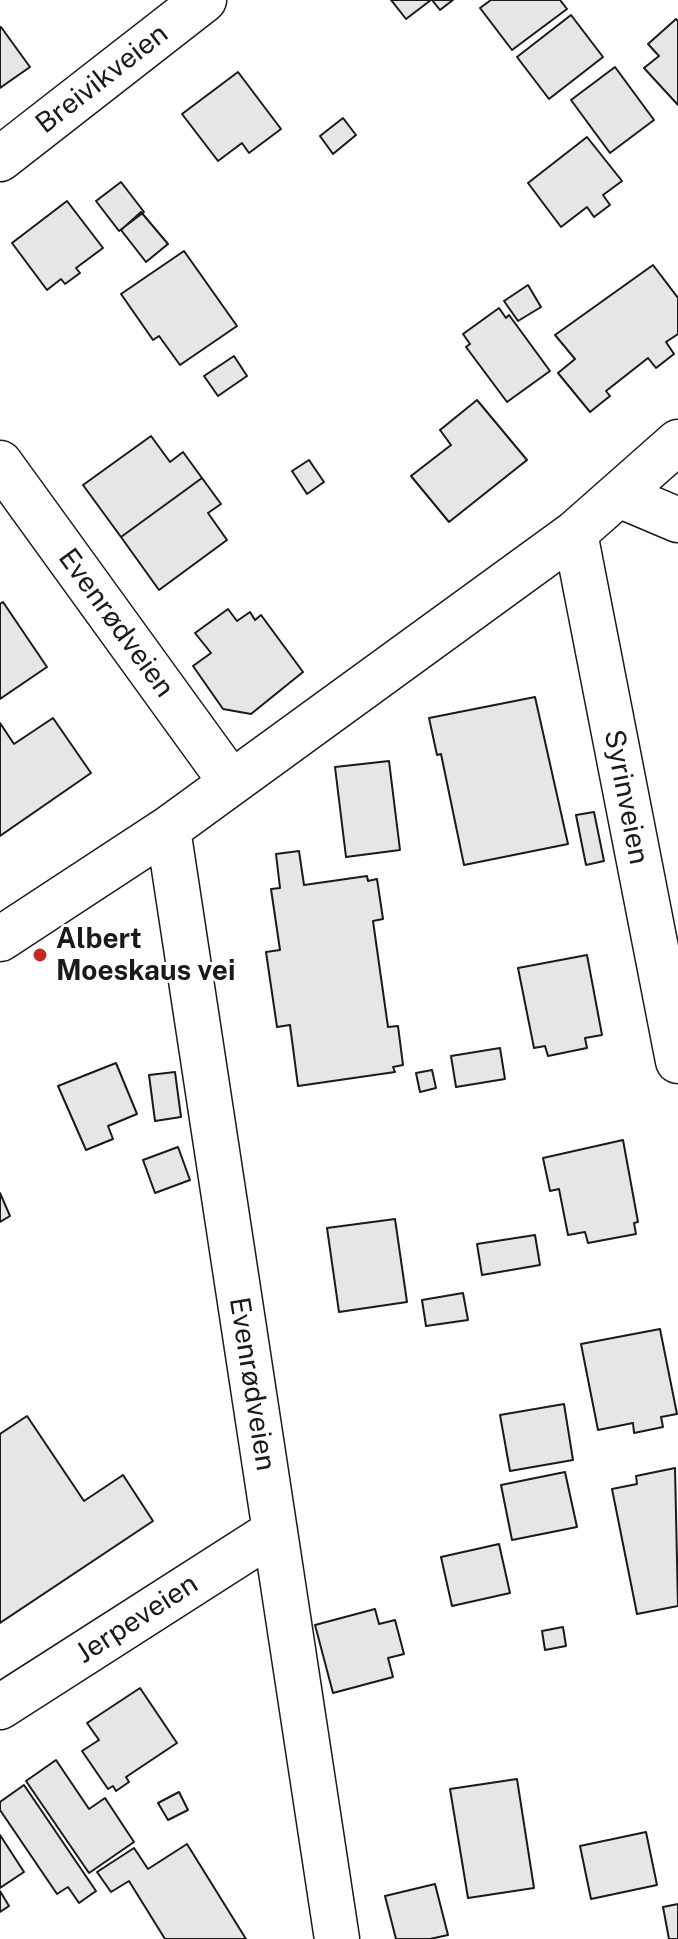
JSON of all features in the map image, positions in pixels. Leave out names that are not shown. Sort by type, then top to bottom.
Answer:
[{"type":"street","name":"Breivikveien","points":[[0,159],[204,0]]},
{"type":"street","points":[[0,939],[168,829],[575,533],[678,442]]},
{"type":"street","name":"Evenrødveien","points":[[0,463],[231,782]]},
{"type":"street","points":[[619,495],[678,520]]},
{"type":"street","name":"Syrinveien","points":[[575,533],[678,1061]]},
{"type":"street","name":"Evenrødveien","points":[[168,829],[337,1939]]},
{"type":"street","name":"Jerpeveien","points":[[0,1707],[275,1531]]},
{"type":"building","points":[[391,0],[431,0],[406,19]]},
{"type":"building","points":[[432,0],[453,0],[440,10]]},
{"type":"building","points":[[491,0],[560,0],[567,9],[512,50],[480,8]]},
{"type":"building","points":[[571,15],[603,57],[549,99],[517,57]]},
{"type":"building","points":[[676,19],[678,105],[644,68],[659,56],[648,44]]},
{"type":"building","points":[[0,27],[30,67],[0,88]]},
{"type":"building","points":[[615,67],[654,120],[610,153],[571,100]]},
{"type":"building","points":[[238,72],[281,129],[249,153],[242,143],[218,161],[182,114]]},
{"type":"building","points":[[343,118],[356,135],[333,154],[320,136]]},
{"type":"building","points":[[587,137],[622,181],[603,195],[610,205],[594,217],[587,207],[561,227],[528,183]]},
{"type":"building","points":[[121,182],[144,212],[119,231],[96,201]]},
{"type":"building","points":[[67,201],[103,248],[76,268],[80,273],[65,284],[61,279],[47,290],[12,243]]},
{"type":"building","points":[[141,212],[168,244],[146,262],[121,230]]},
{"type":"building","points":[[184,251],[237,326],[180,365],[159,336],[153,340],[121,294]]},
{"type":"building","points":[[653,265],[678,298],[678,334],[666,342],[674,354],[656,368],[648,358],[606,391],[610,396],[590,412],[558,373],[575,359],[555,335]]},
{"type":"building","points":[[528,285],[541,307],[518,321],[504,301]]},
{"type":"building","points":[[499,308],[506,318],[509,315],[550,371],[507,402],[466,347],[470,344],[463,334]]},
{"type":"building","points":[[234,356],[247,376],[218,396],[204,376]]},
{"type":"building","points":[[477,400],[527,460],[449,522],[411,476],[451,445],[440,430]]},
{"type":"building","points":[[151,436],[170,462],[183,452],[202,478],[121,537],[83,485]]},
{"type":"building","points":[[309,460],[324,482],[307,494],[292,471]]},
{"type":"building","points":[[202,478],[221,504],[208,513],[227,540],[159,590],[121,537]]},
{"type":"building","points":[[3,602],[47,667],[0,699],[0,604]]},
{"type":"building","points":[[228,609],[237,621],[250,612],[255,620],[261,615],[303,672],[251,714],[223,709],[193,666],[211,653],[195,633]]},
{"type":"building","points":[[535,697],[568,844],[464,865],[441,754],[437,755],[429,718]]},
{"type":"building","points":[[53,718],[91,773],[0,836],[0,723],[14,744]]},
{"type":"building","points":[[389,761],[400,850],[346,857],[335,767]]},
{"type":"building","points":[[594,812],[604,861],[586,865],[576,815]]},
{"type":"building","points":[[299,851],[304,885],[367,876],[368,881],[377,879],[383,919],[373,921],[388,1027],[398,1026],[403,1065],[393,1067],[395,1072],[298,1086],[290,1025],[277,1027],[266,952],[280,950],[271,889],[280,888],[276,854]]},
{"type":"building","points":[[587,955],[602,1035],[585,1038],[587,1048],[548,1056],[545,1046],[534,1048],[518,968]]},
{"type":"building","points":[[500,1048],[505,1079],[456,1087],[451,1056]]},
{"type":"building","points":[[116,1063],[137,1114],[108,1126],[113,1139],[86,1150],[58,1086]]},
{"type":"building","points":[[432,1070],[436,1088],[420,1092],[416,1073]]},
{"type":"building","points":[[175,1072],[181,1117],[155,1121],[149,1075]]},
{"type":"building","points":[[623,1140],[638,1222],[634,1223],[636,1234],[588,1243],[585,1232],[568,1235],[559,1189],[550,1191],[543,1158]]},
{"type":"building","points":[[178,1147],[190,1180],[155,1193],[143,1160]]},
{"type":"building","points":[[0,1193],[10,1216],[0,1222]]},
{"type":"building","points":[[395,1219],[407,1302],[339,1312],[327,1228]]},
{"type":"building","points":[[535,1235],[540,1265],[482,1275],[477,1244]]},
{"type":"building","points":[[463,1293],[468,1320],[426,1326],[422,1300]]},
{"type":"building","points":[[660,1329],[677,1414],[661,1417],[663,1427],[634,1433],[633,1423],[598,1430],[581,1344]]},
{"type":"building","points":[[564,1404],[573,1460],[510,1471],[500,1415]]},
{"type":"building","points":[[27,1416],[84,1501],[123,1475],[153,1521],[0,1623],[0,1434]]},
{"type":"building","points":[[675,1468],[678,1606],[637,1614],[612,1489],[637,1484],[636,1476]]},
{"type":"building","points":[[565,1472],[577,1527],[512,1540],[501,1485]]},
{"type":"building","points":[[499,1544],[510,1593],[452,1606],[441,1557]]},
{"type":"building","points":[[375,1609],[379,1624],[395,1620],[404,1654],[388,1658],[393,1677],[333,1693],[315,1625]]},
{"type":"building","points":[[563,1627],[566,1646],[545,1650],[542,1631]]},
{"type":"building","points":[[140,1688],[177,1743],[126,1777],[129,1782],[116,1791],[113,1786],[108,1789],[82,1751],[99,1740],[87,1723]]},
{"type":"building","points":[[56,1760],[89,1809],[105,1798],[134,1842],[89,1873],[26,1781]]},
{"type":"building","points":[[517,1779],[534,1888],[468,1898],[450,1789]]},
{"type":"building","points":[[24,1785],[96,1891],[79,1903],[68,1887],[57,1894],[0,1810],[0,1802]]},
{"type":"building","points":[[179,1792],[188,1810],[168,1820],[158,1803]]},
{"type":"building","points":[[646,1832],[657,1885],[591,1899],[580,1846]]},
{"type":"building","points":[[0,1835],[24,1872],[0,1888]]},
{"type":"building","points":[[187,1844],[246,1939],[165,1939],[129,1881],[111,1892],[97,1872],[134,1848],[148,1869]]},
{"type":"building","points":[[435,1884],[448,1935],[430,1939],[396,1939],[385,1896]]},
{"type":"building","points":[[0,1891],[9,1906],[0,1912]]},
{"type":"building","points":[[678,1904],[678,1939],[669,1939],[663,1907]]},
{"type":"place","name":"Albert Moeskaus vei","points":[[40,955]]}]
